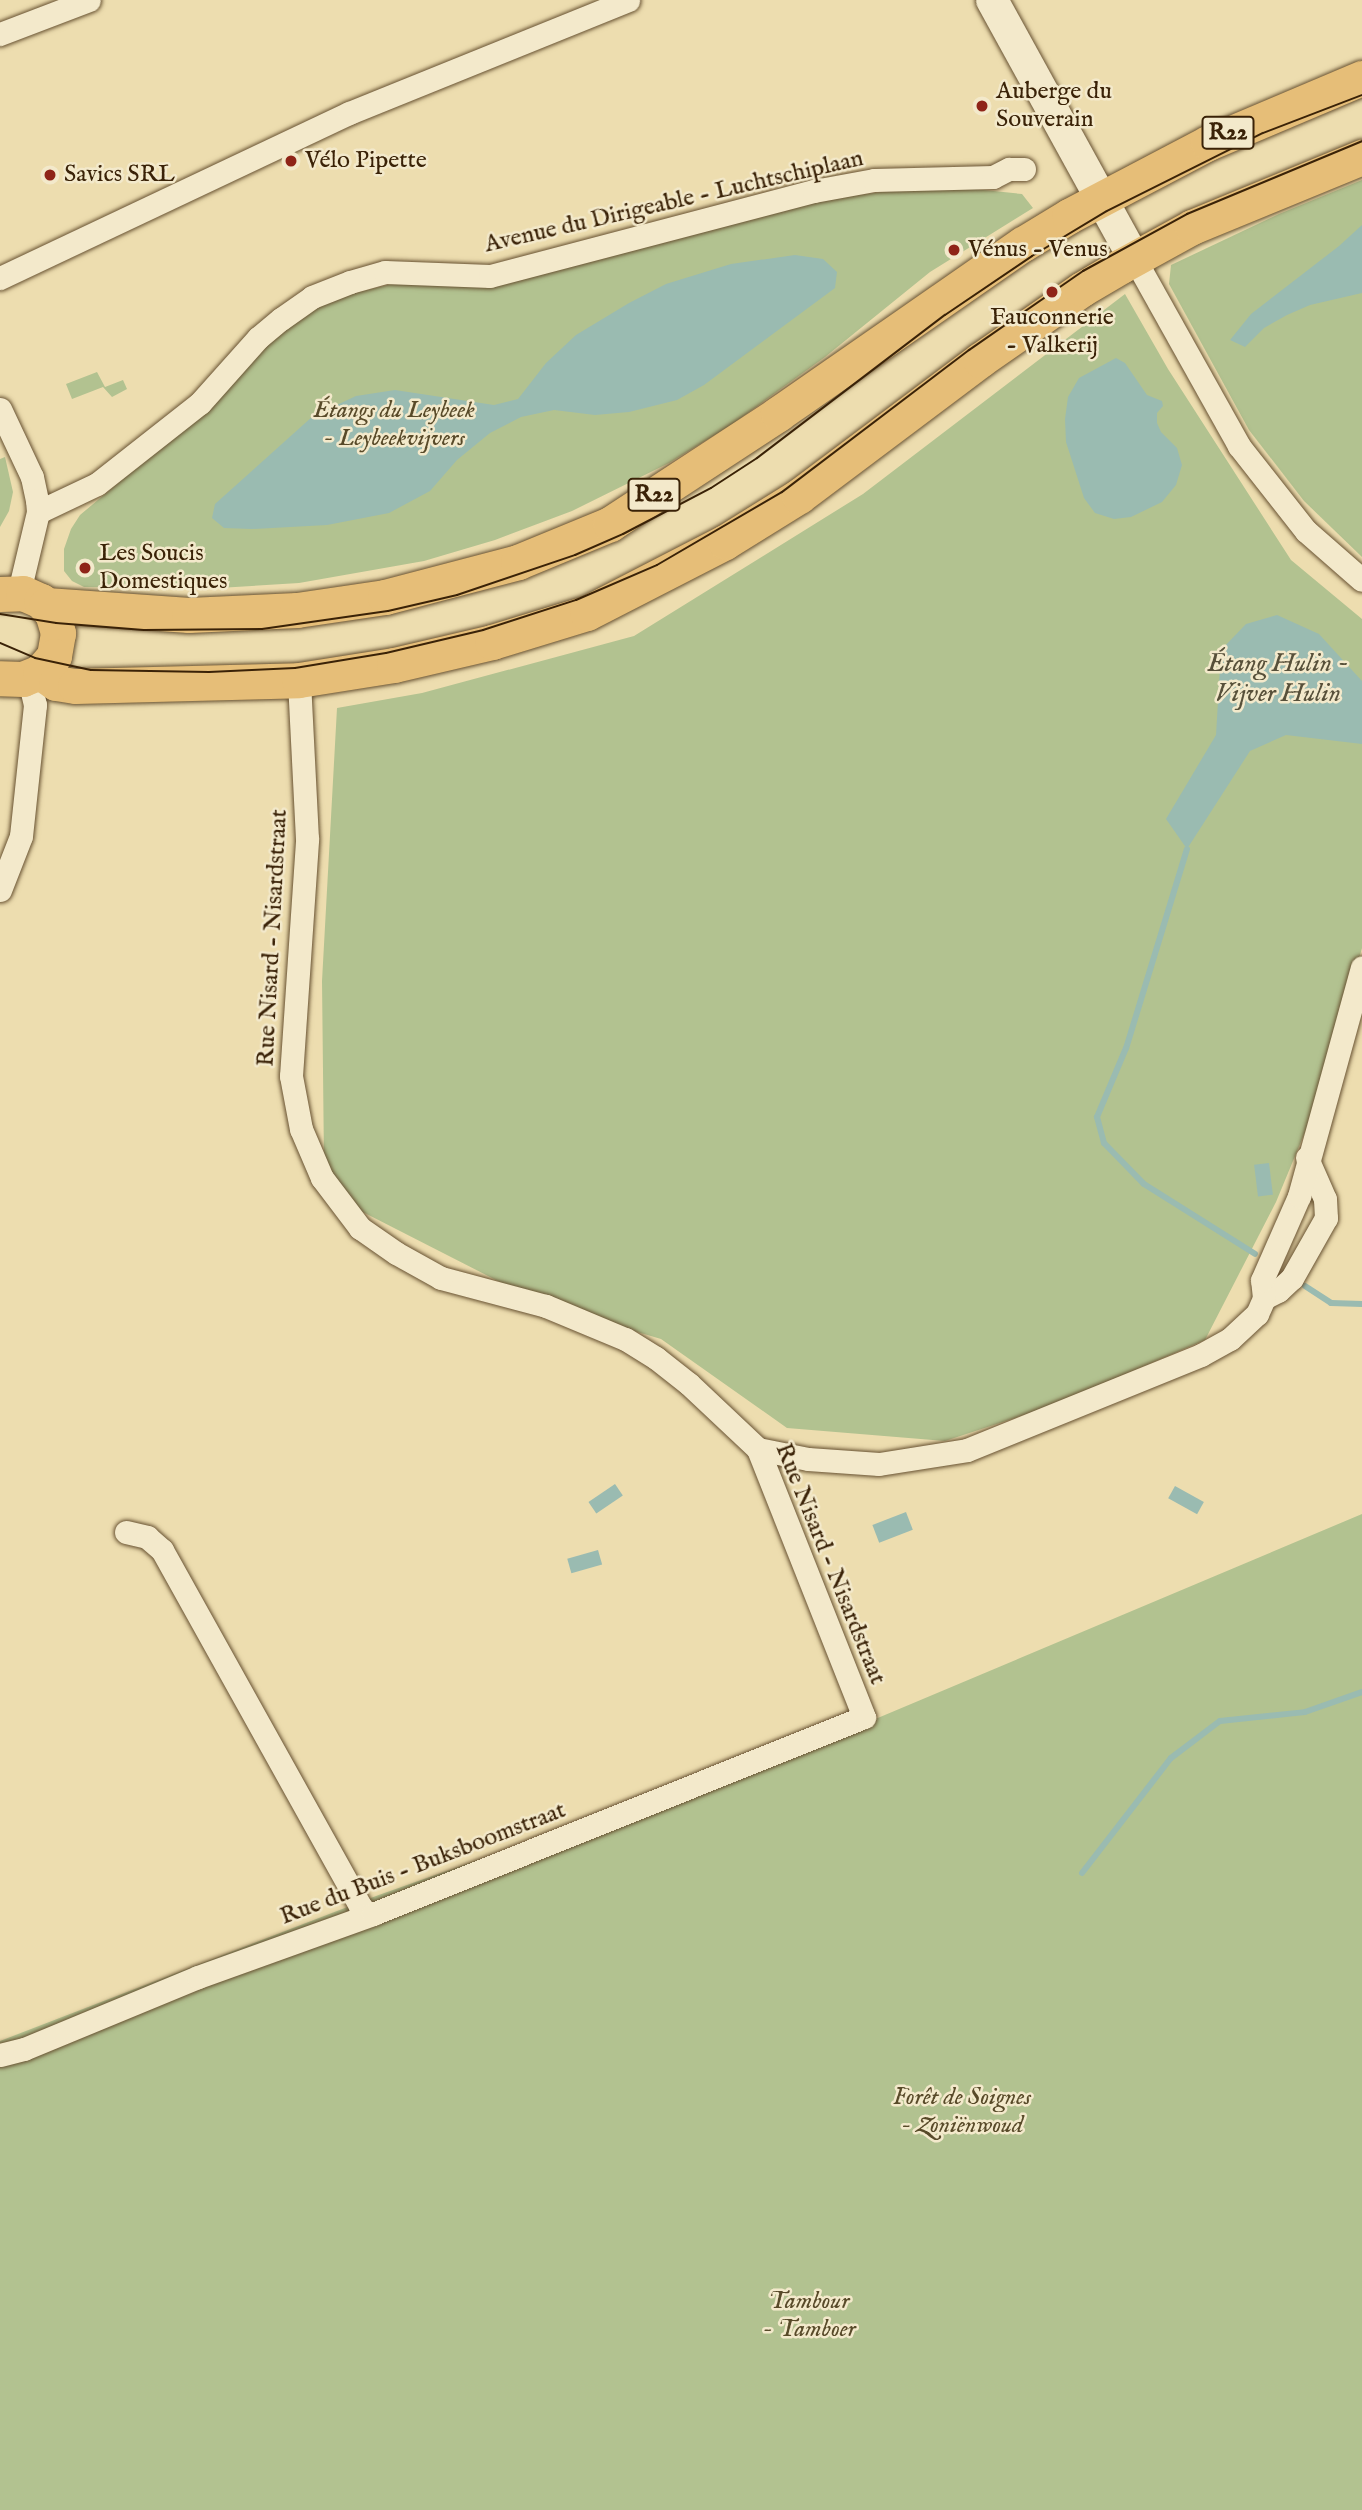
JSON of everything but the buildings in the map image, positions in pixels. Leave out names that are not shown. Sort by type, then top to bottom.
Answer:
[{"type":"main road","name":"R22","points":[[24,597],[189,615],[297,610],[385,597],[518,562],[610,524],[778,414],[1023,244],[1208,142],[1362,78]]},
{"type":"main road","points":[[23,676],[75,686],[299,680],[394,665],[492,642],[587,613],[666,575],[799,496],[980,360],[1082,289],[1134,258],[1192,227],[1362,157]]},
{"type":"main road","points":[[23,676],[54,656],[58,639],[54,618],[24,597]]},
{"type":"street","points":[[0,34],[89,0]]},
{"type":"street","points":[[0,278],[349,113],[628,0]]},
{"type":"street","points":[[992,0],[1100,200],[1245,456],[1306,531],[1362,580]]},
{"type":"street","name":"Avenue du Dirigeable - Luchtschiplaan","points":[[44,509],[97,484],[200,403],[258,338],[281,319],[312,298],[350,282],[384,272],[490,276],[814,191],[874,180],[993,177],[1009,169],[1024,169]]},
{"type":"street","points":[[0,409],[32,477],[48,498],[44,509],[51,516],[24,597]]},
{"type":"street","points":[[0,890],[21,836],[35,705],[23,676]]},
{"type":"street","name":"Rue Nisard - Nisardstraat","points":[[299,680],[307,839],[291,1076],[301,1129],[322,1178],[360,1228],[396,1253],[441,1278],[546,1306],[625,1339],[656,1358],[689,1384],[758,1449],[864,1717]]},
{"type":"street","points":[[758,1449],[808,1459],[878,1464],[967,1450],[1201,1355],[1230,1339],[1257,1314],[1264,1298],[1262,1280],[1299,1196],[1307,1158],[1362,968]]},
{"type":"street","points":[[1264,1298],[1278,1291],[1292,1278],[1326,1218],[1325,1199],[1307,1158]]},
{"type":"street","points":[[126,1532],[147,1537],[162,1550],[348,1885],[368,1915]]},
{"type":"street","name":"Rue du Buis - Buksboomstraat","points":[[0,2055],[24,2049],[198,1978],[368,1915],[864,1717]]},
{"type":"green space","points":[[1362,180],[1362,557],[1304,501],[1249,430],[1169,284],[1171,265],[1279,214]]},
{"type":"green space","name":"Étangs du Leybeek - Leybeekvijvers","points":[[964,188],[1022,194],[1033,208],[930,272],[825,357],[731,425],[669,463],[572,511],[495,540],[424,561],[299,583],[202,589],[84,587],[72,581],[64,571],[64,549],[71,529],[80,515],[215,402],[256,354],[301,316],[334,298],[396,283],[474,287],[500,285],[828,199],[889,191]]},
{"type":"green space","points":[[1125,294],[1168,369],[1291,560],[1362,619],[1362,948],[1322,1091],[1276,1202],[1205,1340],[1051,1406],[945,1441],[787,1428],[661,1339],[543,1304],[349,1205],[324,1162],[322,981],[337,708],[422,693],[634,636],[863,494]]},
{"type":"green space","points":[[97,372],[105,387],[123,380],[127,389],[112,397],[103,387],[72,399],[66,384]]},
{"type":"green space","points":[[5,457],[13,492],[9,511],[0,527],[0,459]]},
{"type":"green space","name":"Forêt de Soignes - Zoniënwoud","points":[[1362,1514],[1362,2510],[0,2510],[0,2041],[376,1896],[873,1720]]},
{"type":"water","points":[[1362,225],[1362,293],[1310,305],[1287,315],[1264,328],[1245,347],[1230,340],[1251,314]]},
{"type":"water","points":[[795,255],[823,259],[837,272],[835,288],[704,385],[677,400],[629,412],[595,415],[554,410],[521,417],[490,433],[457,460],[430,491],[389,513],[327,525],[252,529],[224,528],[212,518],[215,504],[313,416],[356,396],[395,390],[494,405],[518,399],[546,363],[576,335],[629,303],[666,284],[731,264]]},
{"type":"water","points":[[1116,358],[1125,363],[1147,395],[1162,401],[1163,406],[1157,413],[1157,423],[1161,432],[1177,448],[1182,465],[1176,485],[1162,502],[1131,517],[1114,519],[1095,513],[1084,498],[1066,442],[1065,419],[1068,397],[1079,378]]},
{"type":"water","name":"Étang Hulin - Vijver Hulin","points":[[1277,615],[1319,634],[1362,681],[1362,744],[1286,735],[1250,751],[1187,849],[1166,819],[1216,735],[1221,650],[1246,624]]},
{"type":"water","points":[[1269,1163],[1273,1195],[1258,1197],[1254,1165]]},
{"type":"water","points":[[615,1484],[623,1496],[596,1514],[588,1502]]},
{"type":"water","points":[[1175,1486],[1204,1502],[1197,1514],[1168,1498]]},
{"type":"water","points":[[906,1512],[913,1530],[879,1543],[872,1525]]},
{"type":"water","points":[[598,1550],[602,1564],[571,1573],[567,1559]]},
{"type":"waterway","points":[[1187,849],[1126,1048],[1097,1117],[1104,1143],[1144,1184],[1255,1254]]},
{"type":"waterway","points":[[1305,1286],[1331,1303],[1362,1304]]},
{"type":"waterway","points":[[1082,1873],[1171,1758],[1220,1721],[1305,1712],[1362,1692]]},
{"type":"tram line","points":[[0,614],[56,623],[144,630],[262,629],[388,611],[457,595],[575,555],[623,534],[711,488],[757,458],[945,315],[1032,256],[1107,211],[1263,133],[1362,95]]},
{"type":"tram line","points":[[0,643],[35,658],[91,670],[209,672],[295,668],[386,653],[483,630],[576,600],[657,565],[782,492],[969,350],[1083,271],[1187,214],[1362,141]]},
{"type":"place","name":"Auberge du Souverain","points":[[982,106]]},
{"type":"place","name":"Vélo Pipette","points":[[291,161]]},
{"type":"place","name":"Savics SRL","points":[[50,175]]},
{"type":"place","name":"Vénus - Venus","points":[[954,250]]},
{"type":"place","name":"Fauconnerie - Valkerij","points":[[1052,292]]},
{"type":"place","name":"Les Soucis Domestiques","points":[[85,568]]},
{"type":"park label","name":"Tambour - Tamboer","points":[[809,2316]]}]
